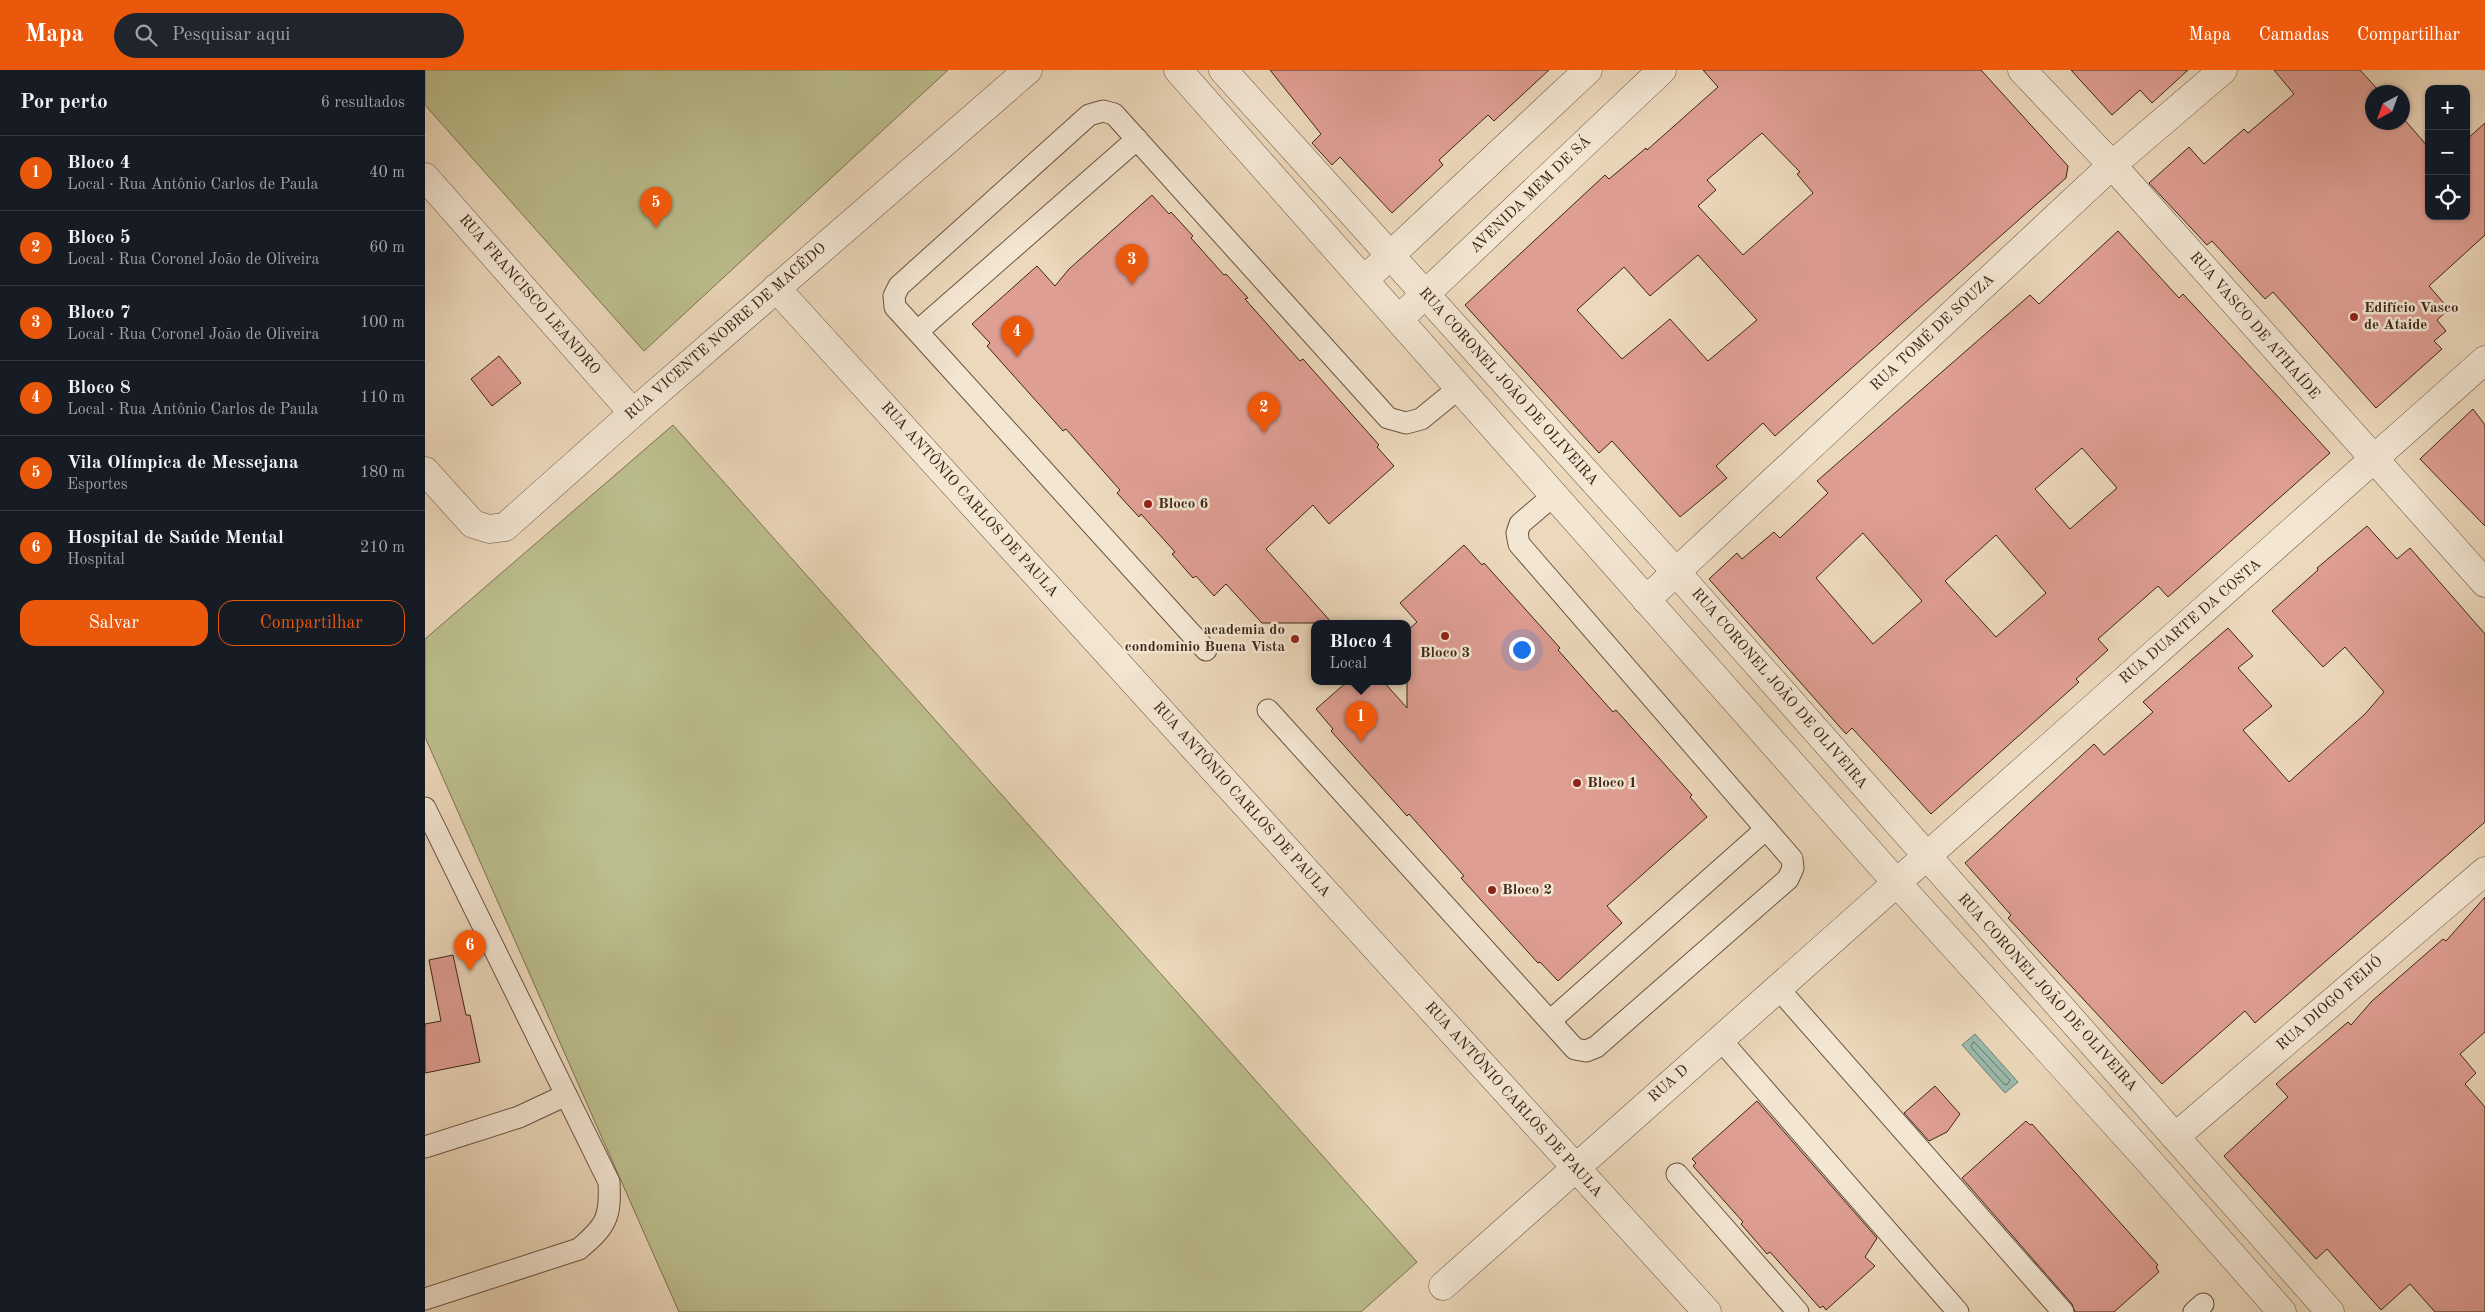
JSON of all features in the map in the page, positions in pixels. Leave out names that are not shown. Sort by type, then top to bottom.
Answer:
[{"type":"street","name":"RUA VICENTE NOBRE DE MACÊDO","points":[[425,471],[473,524],[489,529],[505,528],[633,413],[1027,70]]},
{"type":"street","points":[[1178,70],[1896,882],[2148,1160],[2282,1312]]},
{"type":"street","name":"RUA CORONEL JOÃO DE OLIVEIRA","points":[[1223,70],[1676,572],[2330,1312]]},
{"type":"street","points":[[1364,280],[1391,257],[1588,70]]},
{"type":"street","name":"RUA VASCO DE ATHAÍDE","points":[[2022,70],[2112,165],[2373,460],[2485,583]]},
{"type":"street","name":"RUA TOMÉ DE SOUZA","points":[[1646,600],[2112,165],[2223,70]]},
{"type":"street","name":"AVENIDA MEM DE SÁ","points":[[1399,319],[1425,296],[1647,75]]},
{"type":"street","name":"RUA FRANCISCO LEANDRO","points":[[425,178],[633,413]]},
{"type":"street","name":"RUA ANTÔNIO CARLOS DE PAULA","points":[[776,288],[1707,1312]]},
{"type":"street","name":"RUA DUARTE DA COSTA","points":[[1896,882],[2485,360]]},
{"type":"street","name":"RUA DIOGO FEIJÓ","points":[[2175,1136],[2485,871]]},
{"type":"street","name":"RUA D","points":[[1443,1286],[1896,882]]},
{"type":"lane","points":[[1206,650],[895,307],[894,296],[899,286],[1089,115],[1103,111],[1114,114],[1388,418],[1406,423],[1421,419],[1459,388]]},
{"type":"lane","points":[[918,331],[1137,139]]},
{"type":"lane","points":[[1268,710],[1575,1049],[1586,1050],[1596,1047],[1788,879],[1793,868],[1792,859],[1519,544],[1517,533],[1520,524],[1554,495]]},
{"type":"lane","points":[[425,808],[609,1182],[610,1209],[597,1234],[579,1249],[425,1299]]},
{"type":"lane","points":[[1550,1020],[1766,830]]},
{"type":"lane","points":[[1777,987],[2063,1312]]},
{"type":"lane","points":[[1720,1039],[1958,1312]]},
{"type":"lane","points":[[425,1147],[519,1118],[566,1095]]},
{"type":"lane","points":[[1677,1174],[1798,1312]]},
{"type":"green space","points":[[425,70],[948,70],[644,351],[425,105]]},
{"type":"green space","points":[[673,425],[1417,1262],[1361,1312],[679,1312],[425,737],[425,639]]},
{"type":"water","points":[[1975,1034],[2018,1082],[2005,1093],[1962,1045]]},
{"type":"building","points":[[1270,70],[1549,70],[1494,121],[1488,115],[1439,160],[1443,165],[1392,213],[1340,157],[1332,165],[1312,143],[1321,134]]},
{"type":"building","points":[[1703,70],[1981,70],[2068,166],[2066,178],[1775,436],[1763,423],[1716,466],[1727,478],[1680,517],[1612,441],[1599,453],[1465,305],[1605,175],[1609,179],[1646,148],[1647,150],[1718,87]],"holes":[[[1762,133],[1800,172],[1797,174],[1813,193],[1743,255],[1698,206],[1716,190],[1707,180]],[[1698,255],[1757,320],[1708,361],[1670,319],[1622,359],[1577,310],[1624,267],[1650,296]]]},
{"type":"building","points":[[2071,70],[2188,70],[2152,103],[2140,90],[2112,115]]},
{"type":"building","points":[[2274,70],[2360,70],[2374,85],[2365,85],[2365,130],[2410,130],[2410,126],[2425,143],[2425,220],[2470,220],[2470,136],[2485,123],[2485,235],[2429,286],[2449,309],[2437,320],[2446,331],[2434,341],[2442,349],[2376,408],[2273,292],[2265,299],[2212,241],[2207,245],[2149,183],[2189,147],[2204,164],[2244,129],[2248,133],[2294,94]]},
{"type":"building","points":[[1152,195],[1193,236],[1191,238],[1224,275],[1226,274],[1248,298],[1245,299],[1300,361],[1303,359],[1379,445],[1377,447],[1394,466],[1329,524],[1313,505],[1266,549],[1329,620],[1311,620],[1311,623],[1262,623],[1226,584],[1214,596],[1196,576],[1193,578],[1172,554],[1175,552],[1141,514],[1139,517],[1117,493],[1120,490],[1066,429],[1063,431],[987,346],[990,343],[972,324],[1037,266],[1055,286],[1069,269]]},
{"type":"building","points":[[2118,231],[2179,298],[2183,294],[2330,453],[2168,597],[2158,586],[2098,639],[2108,650],[2076,679],[2079,682],[1931,814],[1852,728],[1846,734],[1709,579],[1737,553],[1742,559],[1774,532],[1780,538],[1828,493],[1817,481],[2030,295],[2039,304]],"holes":[[[2082,448],[2117,488],[2070,529],[2035,489]],[[1863,533],[1922,601],[1873,644],[1816,578]],[[1996,535],[2046,593],[1996,637],[1945,581]]]},
{"type":"building","points":[[499,356],[521,383],[492,406],[471,379]]},
{"type":"building","points":[[2473,409],[2485,425],[2485,526],[2420,459]]},
{"type":"building","points":[[2367,526],[2397,559],[2410,548],[2485,634],[2485,822],[2255,1023],[2245,1011],[2162,1084],[2008,918],[2011,915],[1965,863],[2094,744],[2104,755],[2153,712],[2143,702],[2228,628],[2253,656],[2238,668],[2272,706],[2243,730],[2289,782],[2365,714],[2384,692],[2345,647],[2323,667],[2272,611],[2318,570],[2317,568]]},
{"type":"building","points":[[1464,545],[1482,565],[1484,563],[1560,648],[1558,650],[1613,712],[1616,710],[1692,795],[1690,797],[1707,817],[1607,906],[1622,923],[1558,981],[1540,962],[1538,963],[1461,878],[1464,876],[1331,731],[1333,729],[1316,709],[1343,685],[1387,685],[1407,708],[1407,685],[1411,685],[1411,627],[1417,622],[1400,603]]},
{"type":"building","points":[[2485,897],[2485,1032],[2460,1054],[2476,1073],[2465,1084],[2485,1107],[2485,1312],[2435,1312],[2410,1284],[2381,1310],[2327,1249],[2316,1259],[2224,1156],[2288,1097],[2276,1084],[2348,1022],[2351,1025],[2372,1001],[2443,939],[2446,941]]},
{"type":"building","points":[[453,955],[466,1015],[470,1015],[480,1062],[425,1073],[425,1024],[441,1021],[429,960]]},
{"type":"building","points":[[1935,1086],[1960,1114],[1947,1132],[1929,1141],[1904,1113]]},
{"type":"building","points":[[1757,1101],[1877,1238],[1865,1257],[1875,1266],[1826,1310],[1823,1306],[1820,1308],[1770,1252],[1767,1254],[1741,1224],[1743,1222],[1693,1166],[1696,1163],[1692,1159]]},
{"type":"building","points":[[2026,1121],[2030,1125],[2032,1124],[2158,1265],[2156,1267],[2159,1272],[2114,1312],[2075,1312],[2072,1304],[1962,1178]]},
{"type":"place","name":"Vila Olímpica de Messejana","points":[[656,228]]},
{"type":"place","name":"Bloco 7","points":[[1132,285]]},
{"type":"place","name":"Edifício Vasco de Ataide","points":[[2354,317]]},
{"type":"place","name":"Bloco 8","points":[[1017,357]]},
{"type":"place","name":"Bloco 5","points":[[1264,433]]},
{"type":"place","name":"Bloco 6","points":[[1148,504]]},
{"type":"place","name":"Bloco 3","points":[[1445,636]]},
{"type":"place","name":"academia do condominio Buena Vista","points":[[1295,639]]},
{"type":"place","name":"Bloco 4","points":[[1361,742]]},
{"type":"place","name":"Bloco 1","points":[[1577,783]]},
{"type":"place","name":"Bloco 2","points":[[1492,890]]},
{"type":"place","name":"Hospital de Saúde Mental","points":[[470,971]]}]
